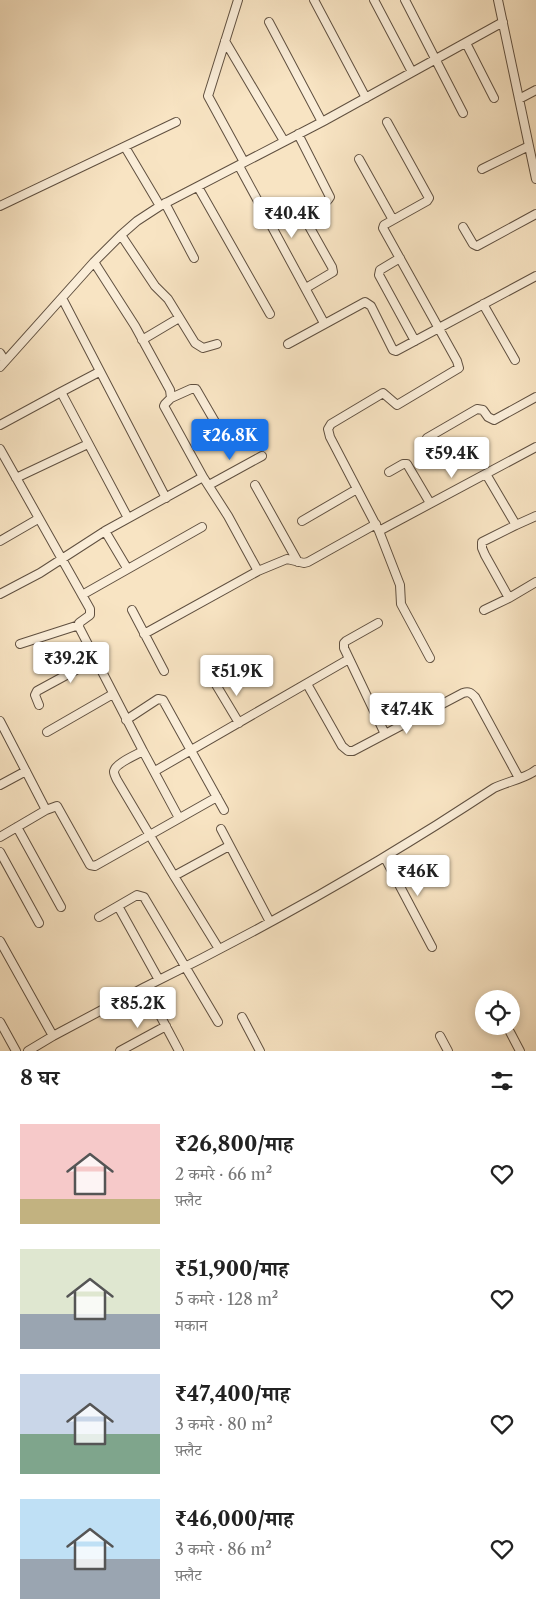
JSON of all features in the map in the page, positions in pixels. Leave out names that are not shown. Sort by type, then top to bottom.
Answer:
[{"type":"street","points":[[238,0],[209,99],[324,323]]},
{"type":"street","points":[[314,0],[366,98]]},
{"type":"street","points":[[374,0],[412,72]]},
{"type":"street","points":[[405,0],[463,113]]},
{"type":"street","points":[[498,0],[536,179]]},
{"type":"street","points":[[269,22],[322,122]]},
{"type":"street","points":[[2,364],[94,262],[137,222],[163,205],[322,122],[503,22]]},
{"type":"street","points":[[225,41],[284,142]]},
{"type":"street","points":[[466,43],[494,98]]},
{"type":"street","points":[[519,99],[536,90]]},
{"type":"street","points":[[0,206],[176,122]]},
{"type":"street","points":[[387,122],[429,198],[427,202],[384,224],[383,227],[457,361],[458,368],[397,405],[383,394],[328,426],[330,437],[378,527],[400,585],[401,604],[430,658]]},
{"type":"street","points":[[298,134],[330,197],[329,200],[305,218],[333,272],[306,288]]},
{"type":"street","points":[[482,169],[529,146]]},
{"type":"street","points":[[125,147],[163,205],[194,258]]},
{"type":"street","points":[[359,159],[393,220]]},
{"type":"street","points":[[198,187],[270,314]]},
{"type":"street","points":[[463,227],[473,244],[477,246],[536,214]]},
{"type":"street","points":[[121,235],[155,286],[168,299],[195,343],[200,347],[206,348],[217,344]]},
{"type":"street","points":[[400,258],[380,270],[379,275],[415,341]]},
{"type":"street","points":[[94,262],[142,340],[170,390],[171,398]]},
{"type":"street","points":[[288,344],[364,302],[371,306],[393,350],[398,351],[536,276]]},
{"type":"street","points":[[62,298],[166,498]]},
{"type":"street","points":[[483,304],[515,360]]},
{"type":"street","points":[[142,340],[179,318]]},
{"type":"street","points":[[0,352],[2,364]]},
{"type":"street","points":[[0,425],[100,372]]},
{"type":"street","points":[[228,446],[196,389],[191,389],[171,398],[165,404],[164,406],[203,477],[258,571]]},
{"type":"street","points":[[61,392],[128,518]]},
{"type":"street","points":[[427,438],[477,409],[483,410],[488,417],[494,420],[536,397]]},
{"type":"street","points":[[16,478],[88,444]]},
{"type":"street","points":[[144,634],[258,571],[287,559],[304,563],[315,559],[430,503],[536,447]]},
{"type":"street","points":[[0,449],[91,613],[78,625],[20,644]]},
{"type":"street","points":[[209,485],[262,456]]},
{"type":"street","points":[[389,472],[403,464],[407,464],[430,503]]},
{"type":"street","points":[[486,474],[516,526]]},
{"type":"street","points":[[0,594],[40,573],[104,531],[203,477]]},
{"type":"street","points":[[255,485],[298,562]]},
{"type":"street","points":[[302,521],[357,489]]},
{"type":"street","points":[[508,598],[488,562],[482,545],[485,540],[536,516]]},
{"type":"street","points":[[0,541],[38,519]]},
{"type":"street","points":[[82,595],[202,527]]},
{"type":"street","points":[[104,531],[127,568]]},
{"type":"street","points":[[484,610],[536,582]]},
{"type":"street","points":[[132,610],[164,671]]},
{"type":"street","points":[[378,623],[344,644],[344,648],[385,734]]},
{"type":"street","points":[[78,625],[94,660],[143,752],[155,770],[179,818]]},
{"type":"street","points":[[155,770],[349,659]]},
{"type":"street","points":[[39,706],[35,695],[37,691],[94,660]]},
{"type":"street","points":[[215,683],[239,723]]},
{"type":"street","points":[[307,684],[342,746],[348,751],[353,751],[467,692],[475,697],[518,778]]},
{"type":"street","points":[[47,732],[113,694]]},
{"type":"street","points":[[126,720],[158,699],[163,700],[224,810]]},
{"type":"street","points":[[0,721],[4,737],[26,770],[46,810]]},
{"type":"street","points":[[143,752],[120,764],[114,773],[149,835],[219,949]]},
{"type":"street","points":[[0,785],[26,770]]},
{"type":"street","points":[[28,1051],[270,922],[385,858],[494,788],[518,778],[535,775]]},
{"type":"street","points":[[0,836],[46,810],[57,806],[92,866],[95,866],[217,797]]},
{"type":"street","points":[[16,828],[61,907]]},
{"type":"street","points":[[221,829],[270,922]]},
{"type":"street","points":[[174,876],[229,846]]},
{"type":"street","points":[[0,852],[39,923]]},
{"type":"street","points":[[385,858],[432,947]]},
{"type":"street","points":[[99,917],[138,895],[144,897],[218,1022]]},
{"type":"street","points":[[118,906],[159,980]]},
{"type":"street","points":[[0,941],[53,1036]]},
{"type":"street","points":[[145,987],[179,1051]]},
{"type":"street","points":[[242,1018],[260,1051]]},
{"type":"street","points":[[0,1022],[16,1051]]},
{"type":"street","points":[[120,1051],[166,1026]]},
{"type":"street","points":[[512,1035],[520,1051]]},
{"type":"street","points":[[440,1036],[448,1051]]}]
